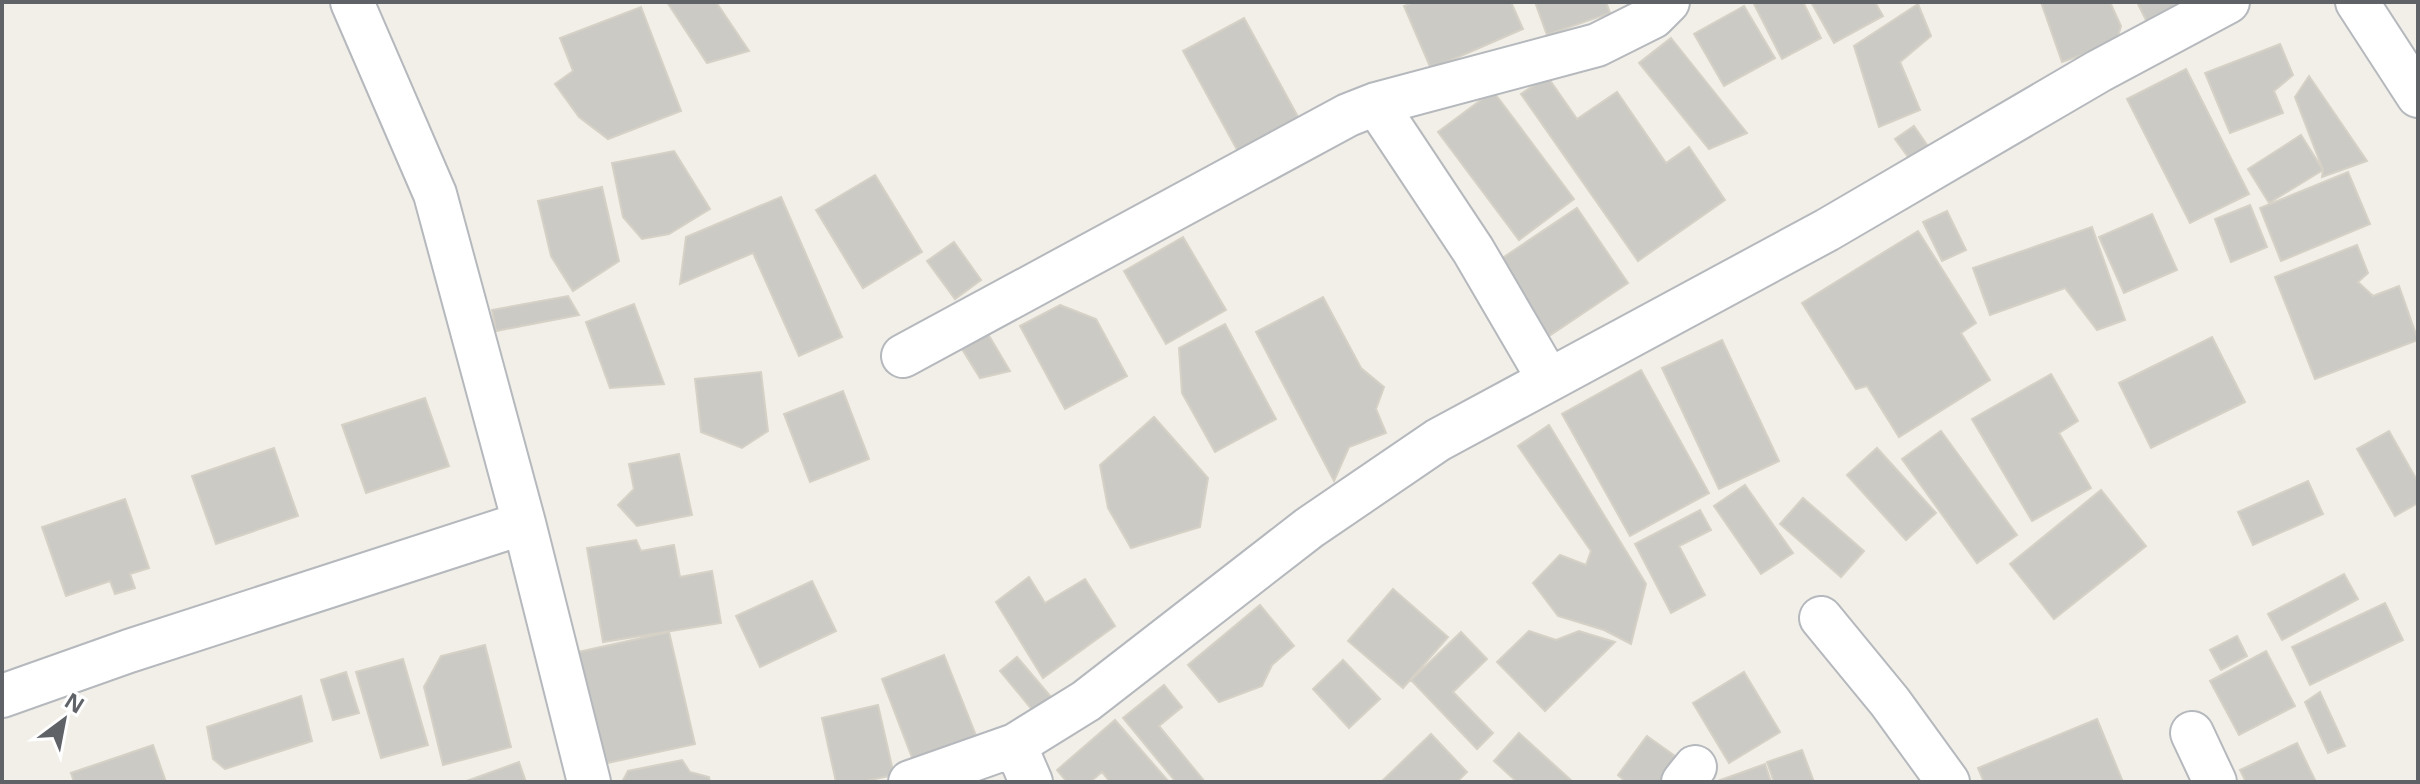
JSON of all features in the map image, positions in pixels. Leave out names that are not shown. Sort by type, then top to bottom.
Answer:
[{"type":"street","points":[[352,2],[435,194],[524,523],[589,782]]},
{"type":"street","points":[[903,356],[1348,115],[1376,104],[1597,45],[1653,17],[1668,2]]},
{"type":"street","points":[[910,782],[1023,763],[1086,701],[1309,528],[1438,440],[1827,230],[2099,71],[2228,2]]},
{"type":"street","points":[[2357,2],[2418,96]]},
{"type":"street","points":[[1376,104],[1473,250],[1549,380]]},
{"type":"street","points":[[2,696],[129,651],[524,523]]},
{"type":"street","points":[[1821,618],[1890,702],[1948,782]]},
{"type":"street","points":[[2192,733],[2215,782]]},
{"type":"building","points":[[667,2],[716,2],[749,51],[707,63]]},
{"type":"building","points":[[1414,2],[1511,2],[1523,29],[1431,69],[1404,6]]},
{"type":"building","points":[[1535,2],[1606,2],[1610,13],[1547,35]]},
{"type":"building","points":[[1753,2],[1803,2],[1821,38],[1782,59]]},
{"type":"building","points":[[1811,2],[1875,2],[1883,16],[1834,43]]},
{"type":"building","points":[[2041,2],[2110,2],[2121,26],[2116,43],[2062,62]]},
{"type":"building","points":[[2186,2],[2151,30],[2138,4]]},
{"type":"building","points":[[1918,4],[1931,36],[1900,62],[1920,110],[1879,127],[1854,46]]},
{"type":"building","points":[[1744,6],[1775,58],[1724,86],[1694,34]]},
{"type":"building","points":[[641,7],[681,111],[608,139],[579,117],[555,84],[573,71],[560,38]]},
{"type":"building","points":[[1244,18],[1302,124],[1241,157],[1183,51]]},
{"type":"building","points":[[1671,38],[1747,133],[1709,149],[1639,63]]},
{"type":"building","points":[[2280,44],[2293,75],[2274,91],[2283,113],[2230,133],[2205,73]]},
{"type":"building","points":[[2186,69],[2249,194],[2190,223],[2127,99]]},
{"type":"building","points":[[1547,76],[1577,119],[1617,92],[1666,163],[1689,147],[1725,200],[1638,261],[1521,94]]},
{"type":"building","points":[[2309,76],[2367,161],[2322,177],[2323,170],[2295,97]]},
{"type":"building","points":[[1493,91],[1574,199],[1519,240],[1438,132]]},
{"type":"building","points":[[1914,126],[1932,152],[1914,165],[1895,139]]},
{"type":"building","points":[[2301,135],[2323,170],[2269,203],[2248,169]]},
{"type":"building","points":[[674,151],[710,209],[669,234],[642,239],[623,217],[612,163]]},
{"type":"building","points":[[2348,172],[2370,224],[2281,261],[2260,208]]},
{"type":"building","points":[[875,175],[922,252],[863,288],[816,210]]},
{"type":"building","points":[[602,187],[619,261],[573,291],[551,256],[538,201]]},
{"type":"building","points":[[781,197],[842,337],[799,356],[753,253],[680,284],[686,237]]},
{"type":"building","points":[[2250,205],[2267,247],[2231,262],[2215,219]]},
{"type":"building","points":[[1577,208],[1628,283],[1549,336],[1498,261]]},
{"type":"building","points":[[1947,211],[1966,250],[1942,261],[1923,222]]},
{"type":"building","points":[[2152,214],[2177,270],[2124,293],[2099,237]]},
{"type":"building","points":[[2092,227],[2125,320],[2097,330],[2065,288],[1990,315],[1973,268]]},
{"type":"building","points":[[1918,231],[1976,323],[1961,333],[1990,380],[1899,437],[1867,386],[1856,389],[1802,303]]},
{"type":"building","points":[[1183,237],[1226,310],[1166,344],[1124,271]]},
{"type":"building","points":[[954,242],[981,280],[955,299],[927,261]]},
{"type":"building","points":[[2357,245],[2368,273],[2358,282],[2373,296],[2399,286],[2418,340],[2315,379],[2275,277]]},
{"type":"building","points":[[568,296],[579,315],[496,331],[492,310]]},
{"type":"building","points":[[1323,297],[1361,368],[1384,387],[1376,409],[1386,433],[1349,447],[1334,481],[1256,332]]},
{"type":"building","points":[[634,304],[664,384],[610,388],[586,322]]},
{"type":"building","points":[[1060,305],[1096,319],[1127,376],[1065,409],[1020,326]]},
{"type":"building","points":[[1225,324],[1276,419],[1215,452],[1182,393],[1179,348]]},
{"type":"building","points":[[988,334],[1010,371],[980,378],[962,349]]},
{"type":"building","points":[[2212,337],[2245,402],[2151,448],[2119,383]]},
{"type":"building","points":[[1722,340],[1779,461],[1719,489],[1662,368]]},
{"type":"building","points":[[1641,370],[1709,493],[1630,536],[1562,414]]},
{"type":"building","points":[[761,372],[768,431],[742,448],[701,432],[695,379]]},
{"type":"building","points":[[2051,374],[2078,421],[2059,433],[2091,488],[2032,521],[1972,419]]},
{"type":"building","points":[[843,391],[869,459],[810,482],[784,414]]},
{"type":"building","points":[[425,398],[449,466],[366,493],[342,425]]},
{"type":"building","points":[[1154,417],[1208,478],[1200,527],[1131,548],[1108,508],[1100,465]]},
{"type":"building","points":[[1549,425],[1646,584],[1631,644],[1604,630],[1558,616],[1533,583],[1560,555],[1586,565],[1591,551],[1518,446]]},
{"type":"building","points":[[1941,431],[2017,535],[1977,563],[1902,459]]},
{"type":"building","points":[[2389,431],[2418,482],[2418,503],[2395,516],[2357,449]]},
{"type":"building","points":[[274,448],[298,516],[216,544],[192,476]]},
{"type":"building","points":[[1877,448],[1936,513],[1906,540],[1847,475]]},
{"type":"building","points":[[679,454],[692,515],[637,526],[618,505],[634,489],[629,464]]},
{"type":"building","points":[[2308,481],[2323,514],[2253,545],[2238,512]]},
{"type":"building","points":[[1745,485],[1793,553],[1761,574],[1714,506]]},
{"type":"building","points":[[2101,490],[2146,546],[2054,619],[2010,564]]},
{"type":"building","points":[[1803,498],[1864,551],[1841,577],[1780,524]]},
{"type":"building","points":[[125,499],[149,568],[130,574],[135,588],[115,594],[110,581],[66,596],[42,527]]},
{"type":"building","points":[[1700,510],[1711,530],[1679,546],[1705,595],[1671,613],[1635,544]]},
{"type":"building","points":[[636,540],[641,551],[674,545],[680,577],[712,571],[721,623],[603,642],[587,548]]},
{"type":"building","points":[[2344,574],[2358,599],[2282,640],[2268,614]]},
{"type":"building","points":[[1029,577],[1045,603],[1085,579],[1115,626],[1043,678],[996,602]]},
{"type":"building","points":[[812,581],[836,631],[760,667],[736,616]]},
{"type":"building","points":[[1393,589],[1448,637],[1403,688],[1348,641]]},
{"type":"building","points":[[2385,603],[2403,640],[2310,685],[2292,647]]},
{"type":"building","points":[[1260,605],[1294,646],[1272,665],[1262,686],[1219,702],[1188,665]]},
{"type":"building","points":[[1529,631],[1556,640],[1579,631],[1615,642],[1545,711],[1497,662]]},
{"type":"building","points":[[669,632],[695,744],[603,764],[578,652]]},
{"type":"building","points":[[1461,632],[1487,659],[1453,692],[1493,733],[1477,749],[1411,680]]},
{"type":"building","points":[[2237,636],[2247,656],[2221,670],[2210,650]]},
{"type":"building","points":[[485,645],[511,747],[443,765],[424,687],[441,656]]},
{"type":"building","points":[[2266,651],[2295,706],[2239,735],[2210,681]]},
{"type":"building","points":[[944,655],[979,743],[916,768],[882,679]]},
{"type":"building","points":[[1017,657],[1051,697],[1034,712],[1000,671]]},
{"type":"building","points":[[403,659],[428,745],[381,758],[356,672]]},
{"type":"building","points":[[1343,660],[1380,699],[1349,728],[1313,689]]},
{"type":"building","points":[[346,672],[359,713],[333,720],[321,680]]},
{"type":"building","points":[[1744,672],[1780,732],[1729,763],[1693,703]]},
{"type":"building","points":[[1164,685],[1182,707],[1159,726],[1205,782],[1176,782],[1123,718]]},
{"type":"building","points":[[2320,692],[2345,746],[2328,753],[2305,702]]},
{"type":"building","points":[[301,696],[312,741],[225,769],[213,759],[207,727]]},
{"type":"building","points":[[878,705],[894,775],[861,782],[836,782],[822,718]]},
{"type":"building","points":[[2097,719],[2123,782],[1984,782],[1978,768]]},
{"type":"building","points":[[1115,720],[1169,782],[1110,782],[1102,772],[1090,782],[1067,782],[1057,770]]},
{"type":"building","points":[[1519,733],[1573,782],[1517,782],[1494,761]]},
{"type":"building","points":[[1431,734],[1467,772],[1457,782],[1381,782]]},
{"type":"building","points":[[1647,736],[1682,761],[1666,782],[1626,782],[1618,775]]},
{"type":"building","points":[[2297,743],[2316,782],[2246,782],[2240,770]]},
{"type":"building","points":[[153,745],[166,782],[74,782],[71,773]]},
{"type":"building","points":[[1802,750],[1814,782],[1774,782],[1767,762]]},
{"type":"building","points":[[682,760],[690,772],[709,777],[710,782],[622,782],[628,771]]},
{"type":"building","points":[[519,762],[526,782],[464,782]]},
{"type":"building","points":[[1765,764],[1771,782],[1715,782]]}]
